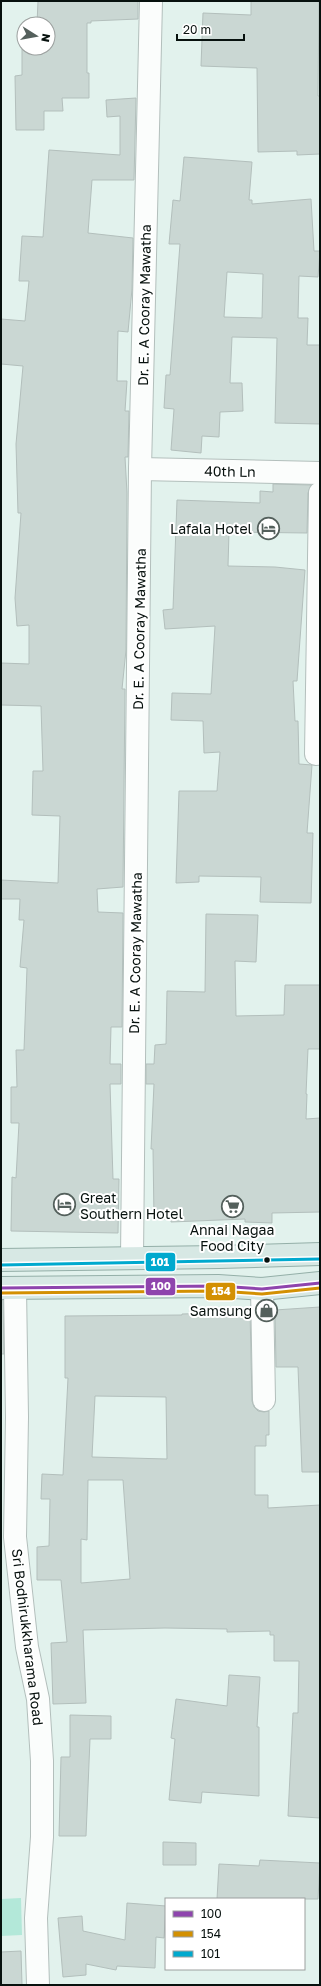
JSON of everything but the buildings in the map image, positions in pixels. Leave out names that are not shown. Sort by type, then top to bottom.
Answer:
[{"type":"highway","points":[[1,1260],[320,1254]]},
{"type":"highway","points":[[8,1288],[218,1286],[262,1288],[320,1283]]},
{"type":"street","name":"Dr. E. A Cooray Mawatha","points":[[132,1258],[140,469],[151,1]]},
{"type":"street","name":"40th Ln","points":[[140,469],[320,473]]},
{"type":"street","points":[[316,754],[320,493]]},
{"type":"street","name":"Sri Bodhirukkharama Road","points":[[8,1288],[17,1417],[15,1537],[27,1647],[38,1699],[42,1760],[42,1837],[36,1918],[38,1985]]},
{"type":"street","points":[[262,1288],[264,1400]]},
{"type":"green space","points":[[21,1898],[22,1935],[1,1936],[1,1899]]},
{"type":"transit line","name":"101","points":[[1,1265],[320,1259]]},
{"type":"transit line","name":"100","points":[[1,1288],[218,1286],[262,1289],[320,1283]]},
{"type":"transit line","name":"154","points":[[1,1293],[218,1291],[262,1294],[320,1288]]},
{"type":"place","name":"Lafala Hotel","points":[[268,528]]},
{"type":"place","name":"Great Southern Hotel","points":[[65,1205]]},
{"type":"place","name":"Annai Nagaa Food City","points":[[232,1207]]},
{"type":"place","name":"Samsung","points":[[267,1310]]}]
